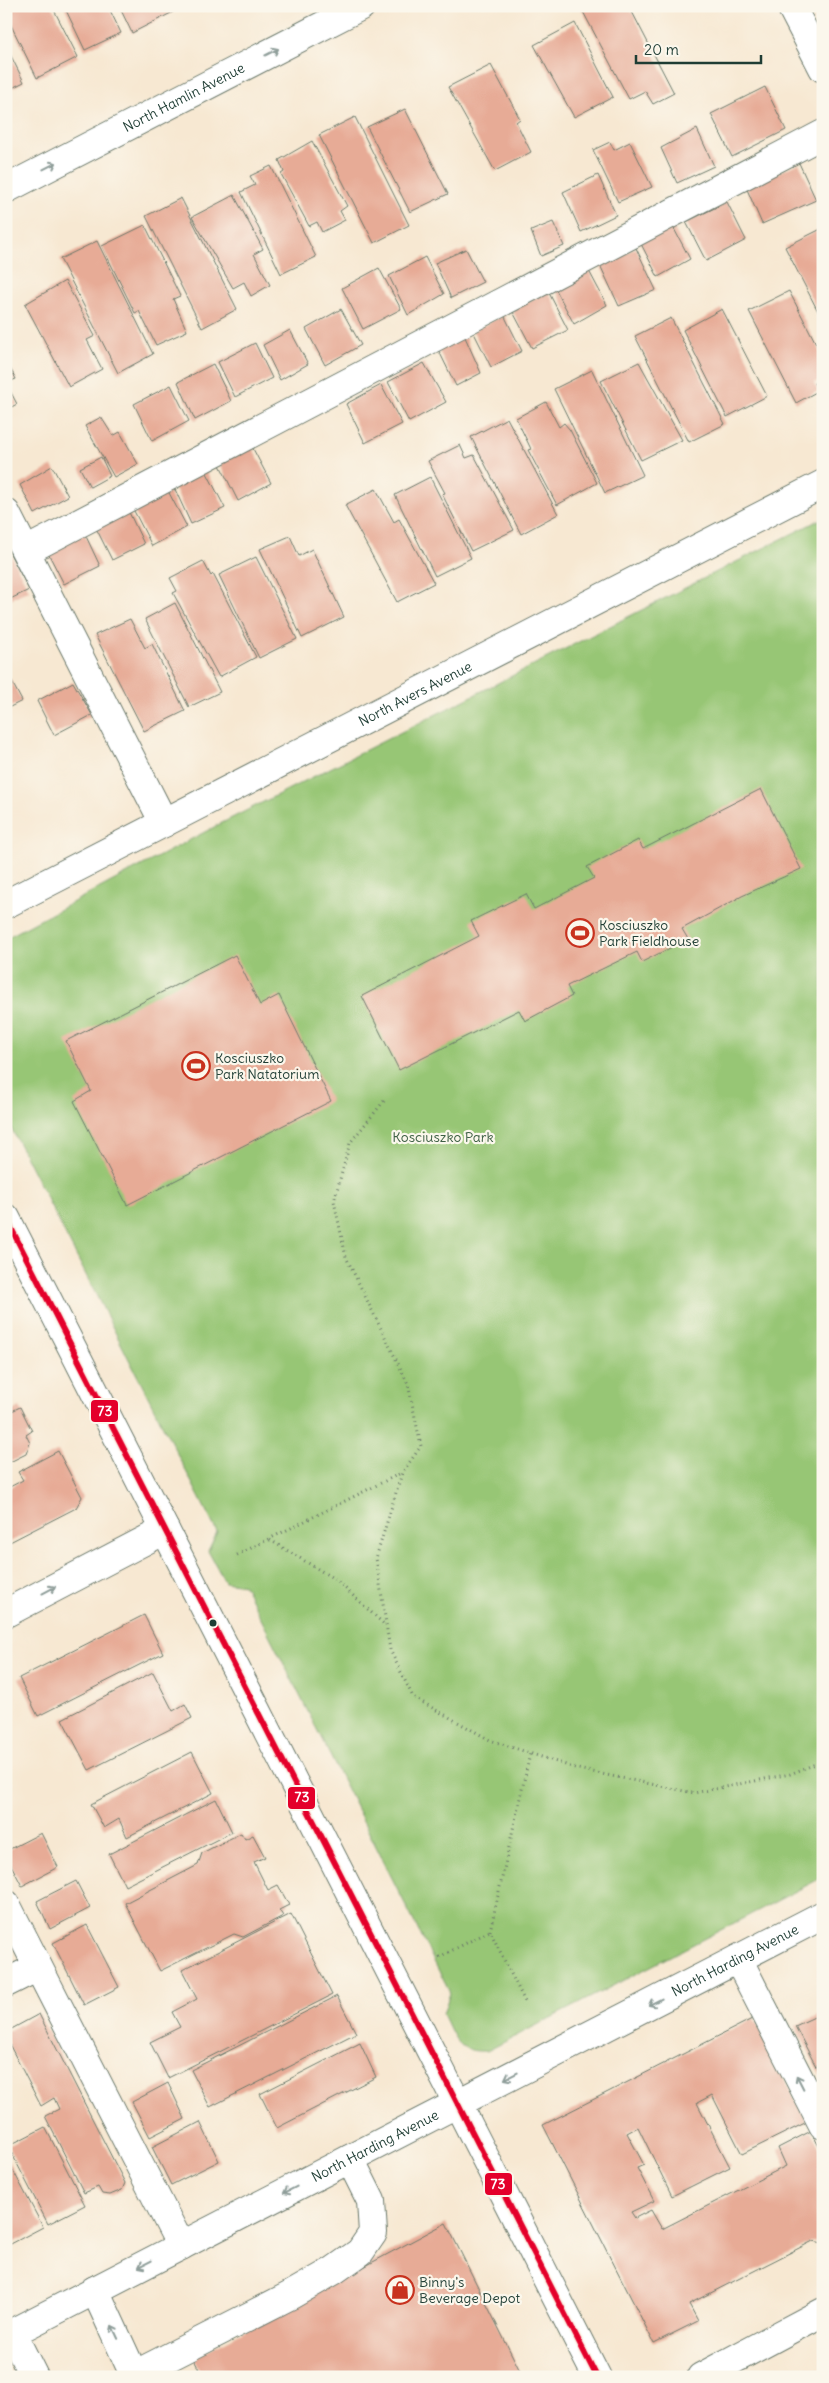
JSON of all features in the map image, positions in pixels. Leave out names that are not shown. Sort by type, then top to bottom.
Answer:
[{"type":"street","name":"North Hamlin Avenue","points":[[6,188],[361,6]]},
{"type":"street","points":[[791,6],[823,68]]},
{"type":"street","points":[[26,552],[823,134]]},
{"type":"street","name":"North Avers Avenue","points":[[6,904],[823,484]]},
{"type":"street","points":[[6,513],[164,822]]},
{"type":"street","points":[[6,1218],[597,2377]]},
{"type":"street","points":[[6,1613],[165,1530]]},
{"type":"street","points":[[6,1904],[180,2246]]},
{"type":"street","name":"North Harding Avenue","points":[[9,2334],[823,1915]]},
{"type":"street","points":[[738,1959],[823,2125]]},
{"type":"street","points":[[6,1983],[38,1967]]},
{"type":"street","points":[[95,2290],[135,2376],[291,2296],[333,2271],[360,2252],[373,2233],[371,2201],[350,2159]]},
{"type":"street","points":[[701,2377],[823,2312]]},
{"type":"street","points":[[9,2334],[34,2377]]},
{"type":"path","points":[[384,1101],[350,1143],[334,1201],[346,1256],[408,1384],[421,1446],[402,1473],[376,1558],[390,1650],[413,1697],[490,1740],[530,1754],[578,1769],[694,1793],[790,1774],[823,1761]]},
{"type":"path","points":[[237,1556],[402,1473]]},
{"type":"path","points":[[270,1539],[336,1580],[386,1626]]},
{"type":"path","points":[[526,2004],[490,1931],[530,1754]]},
{"type":"path","points":[[439,1957],[490,1931]]},
{"type":"green space","name":"Kosciuszko Park","points":[[823,518],[823,1877],[487,2051],[477,2051],[463,2046],[454,2037],[443,2014],[450,1993],[244,1585],[225,1582],[208,1551],[217,1532],[6,1118],[6,938],[216,826]]},
{"type":"building","points":[[6,6],[52,6],[78,57],[37,78],[6,15]]},
{"type":"building","points":[[64,6],[108,6],[121,33],[85,50]]},
{"type":"building","points":[[119,6],[170,6],[173,12],[132,33]]},
{"type":"building","points":[[580,6],[629,6],[674,93],[653,104],[645,91],[629,99]]},
{"type":"building","points":[[575,23],[613,97],[574,117],[534,45]]},
{"type":"building","points":[[6,46],[24,82],[6,91]]},
{"type":"building","points":[[491,65],[520,119],[516,122],[531,152],[495,171],[448,87]]},
{"type":"building","points":[[765,87],[786,130],[732,157],[711,114]]},
{"type":"building","points":[[405,109],[448,194],[410,212],[367,127]]},
{"type":"building","points":[[355,117],[409,225],[374,243],[319,135]]},
{"type":"building","points":[[697,129],[714,166],[677,183],[661,148]]},
{"type":"building","points":[[312,141],[347,206],[340,211],[345,220],[322,232],[317,222],[309,226],[281,174],[284,172],[279,160]]},
{"type":"building","points":[[610,142],[614,150],[630,142],[652,187],[618,202],[593,150]]},
{"type":"building","points":[[799,163],[816,200],[762,224],[746,187]]},
{"type":"building","points":[[271,166],[316,257],[281,274],[241,192],[255,185],[250,176]]},
{"type":"building","points":[[598,175],[616,215],[581,232],[563,192]]},
{"type":"building","points":[[234,195],[263,249],[254,254],[270,285],[251,296],[244,282],[233,288],[192,217]]},
{"type":"building","points":[[181,198],[237,309],[202,328],[146,216]]},
{"type":"building","points":[[727,202],[746,240],[706,261],[686,222]]},
{"type":"building","points":[[553,222],[564,246],[541,256],[531,231]]},
{"type":"building","points":[[671,223],[690,259],[658,277],[639,240]]},
{"type":"building","points":[[145,225],[180,296],[173,299],[187,331],[156,345],[139,311],[135,313],[102,246]]},
{"type":"building","points":[[823,228],[823,321],[785,247]]},
{"type":"building","points":[[97,241],[153,354],[118,373],[60,259]]},
{"type":"building","points":[[636,248],[656,290],[619,306],[600,265]]},
{"type":"building","points":[[466,249],[483,282],[451,298],[435,263]]},
{"type":"building","points":[[425,257],[444,294],[408,315],[389,276]]},
{"type":"building","points":[[379,268],[401,309],[363,329],[342,288]]},
{"type":"building","points":[[589,271],[607,305],[574,324],[555,288]]},
{"type":"building","points":[[65,281],[95,336],[87,340],[102,369],[69,387],[25,304]]},
{"type":"building","points":[[548,291],[568,330],[532,348],[512,310]]},
{"type":"building","points":[[789,291],[823,357],[823,379],[814,383],[818,391],[796,403],[749,311]]},
{"type":"building","points":[[341,309],[361,345],[325,365],[306,329]]},
{"type":"building","points":[[722,309],[767,396],[727,417],[683,330]]},
{"type":"building","points":[[504,315],[522,351],[491,367],[473,331]]},
{"type":"building","points":[[671,318],[725,424],[689,442],[635,336]]},
{"type":"building","points":[[290,330],[308,364],[280,380],[263,345]]},
{"type":"building","points":[[465,337],[481,373],[456,386],[438,349]]},
{"type":"building","points":[[255,343],[272,378],[235,397],[218,362]]},
{"type":"building","points":[[6,361],[16,379],[6,383]]},
{"type":"building","points":[[639,362],[682,440],[641,460],[601,381]]},
{"type":"building","points":[[424,363],[446,402],[409,422],[388,382]]},
{"type":"building","points":[[213,364],[231,401],[195,420],[178,382]]},
{"type":"building","points":[[592,370],[643,475],[605,493],[554,389]]},
{"type":"building","points":[[6,383],[17,404],[6,410]]},
{"type":"building","points":[[171,385],[189,421],[152,441],[134,404]]},
{"type":"building","points":[[381,385],[402,424],[365,443],[346,404]]},
{"type":"building","points":[[546,402],[559,427],[564,423],[570,430],[597,483],[557,505],[528,450],[531,449],[516,418]]},
{"type":"building","points":[[101,417],[113,436],[120,432],[138,464],[114,477],[85,426]]},
{"type":"building","points":[[507,418],[558,514],[521,534],[471,437]]},
{"type":"building","points":[[250,443],[271,483],[238,501],[217,459]]},
{"type":"building","points":[[460,445],[466,458],[474,455],[514,530],[471,551],[442,494],[445,493],[428,461]]},
{"type":"building","points":[[101,457],[110,476],[90,487],[80,468]]},
{"type":"building","points":[[52,466],[68,496],[35,514],[20,485]]},
{"type":"building","points":[[205,469],[225,508],[191,524],[173,485]]},
{"type":"building","points":[[430,477],[471,558],[435,576],[395,495]]},
{"type":"building","points":[[167,489],[187,527],[152,546],[133,509]]},
{"type":"building","points":[[376,489],[394,522],[399,519],[434,583],[397,602],[345,505]]},
{"type":"building","points":[[127,508],[144,544],[112,560],[94,524]]},
{"type":"building","points":[[83,530],[100,566],[64,584],[46,549]]},
{"type":"building","points":[[290,536],[299,556],[312,549],[344,617],[302,638],[260,549]]},
{"type":"building","points":[[6,546],[29,590],[6,601]]},
{"type":"building","points":[[256,557],[297,639],[259,658],[219,575]]},
{"type":"building","points":[[203,561],[211,576],[213,574],[256,657],[219,677],[173,593],[177,591],[170,578]]},
{"type":"building","points":[[175,603],[220,692],[189,707],[145,619]]},
{"type":"building","points":[[130,619],[145,648],[152,644],[185,711],[144,731],[95,635]]},
{"type":"building","points":[[6,671],[22,701],[6,709]]},
{"type":"building","points":[[73,682],[92,715],[54,735],[37,701]]},
{"type":"building","name":"Kosciuszko Park Fieldhouse","points":[[761,789],[801,869],[742,896],[682,929],[688,939],[642,962],[637,952],[567,986],[572,996],[525,1021],[519,1010],[399,1070],[362,996],[479,936],[471,921],[526,894],[534,909],[594,878],[587,867],[638,840],[643,849]]},
{"type":"building","name":"Kosciuszko Park Natatorium","points":[[235,955],[260,1005],[279,995],[331,1101],[127,1205],[74,1101],[91,1091],[66,1041]]},
{"type":"building","points":[[20,1407],[32,1431],[26,1435],[30,1443],[26,1454],[6,1464],[6,1414]]},
{"type":"building","points":[[58,1451],[82,1497],[76,1508],[6,1544],[6,1489],[23,1480],[18,1472]]},
{"type":"building","points":[[144,1615],[163,1653],[38,1716],[19,1678]]},
{"type":"building","points":[[153,1672],[173,1711],[185,1704],[192,1718],[89,1770],[62,1719]]},
{"type":"building","points":[[192,1752],[213,1793],[127,1837],[119,1819],[104,1828],[91,1804]]},
{"type":"building","points":[[216,1799],[232,1832],[125,1886],[109,1854]]},
{"type":"building","points":[[41,1833],[58,1867],[22,1886],[6,1855],[6,1851]]},
{"type":"building","points":[[241,1833],[245,1839],[253,1835],[265,1857],[254,1862],[268,1890],[278,1885],[289,1905],[279,1910],[283,1916],[243,1937],[234,1934],[160,1971],[125,1903],[198,1865],[202,1853]]},
{"type":"building","points":[[76,1881],[90,1908],[50,1929],[37,1901]]},
{"type":"building","points":[[291,1914],[332,1995],[168,2078],[150,2042],[180,2027],[172,2012],[197,1999],[182,1970]]},
{"type":"building","points":[[87,1925],[119,1987],[84,2005],[53,1943]]},
{"type":"building","points":[[337,1996],[356,2033],[210,2107],[191,2070]]},
{"type":"building","points":[[823,2013],[823,2080],[795,2026]]},
{"type":"building","points":[[39,2014],[125,2183],[122,2190],[110,2195],[102,2194],[98,2187],[84,2193],[45,2116],[59,2109],[54,2098],[41,2106],[6,2038],[6,2032]]},
{"type":"building","points":[[754,2018],[807,2122],[742,2154],[712,2095],[697,2103],[730,2167],[672,2196],[638,2127],[627,2133],[644,2165],[637,2168],[654,2201],[631,2212],[635,2218],[651,2210],[662,2229],[786,2166],[778,2148],[811,2131],[823,2154],[823,2243],[813,2241],[689,2304],[698,2321],[654,2343],[543,2125]]},
{"type":"building","points":[[360,2043],[376,2077],[277,2128],[260,2094]]},
{"type":"building","points":[[168,2083],[185,2119],[150,2137],[132,2102]]},
{"type":"building","points":[[200,2122],[219,2161],[171,2185],[152,2147]]},
{"type":"building","points":[[45,2127],[85,2205],[48,2224],[8,2146]]},
{"type":"building","points":[[6,2157],[43,2227],[7,2246],[6,2244]]},
{"type":"building","name":"Binny's Beverage Depot","points":[[446,2223],[523,2377],[203,2377],[193,2358]]},
{"type":"transit line","name":"73","points":[[6,1218],[597,2377]]},
{"type":"place","name":"Kosciuszko Park Fieldhouse","points":[[580,933]]},
{"type":"place","name":"Kosciuszko Park Natatorium","points":[[196,1066]]},
{"type":"place","name":"Binny's Beverage Depot","points":[[400,2290]]}]
